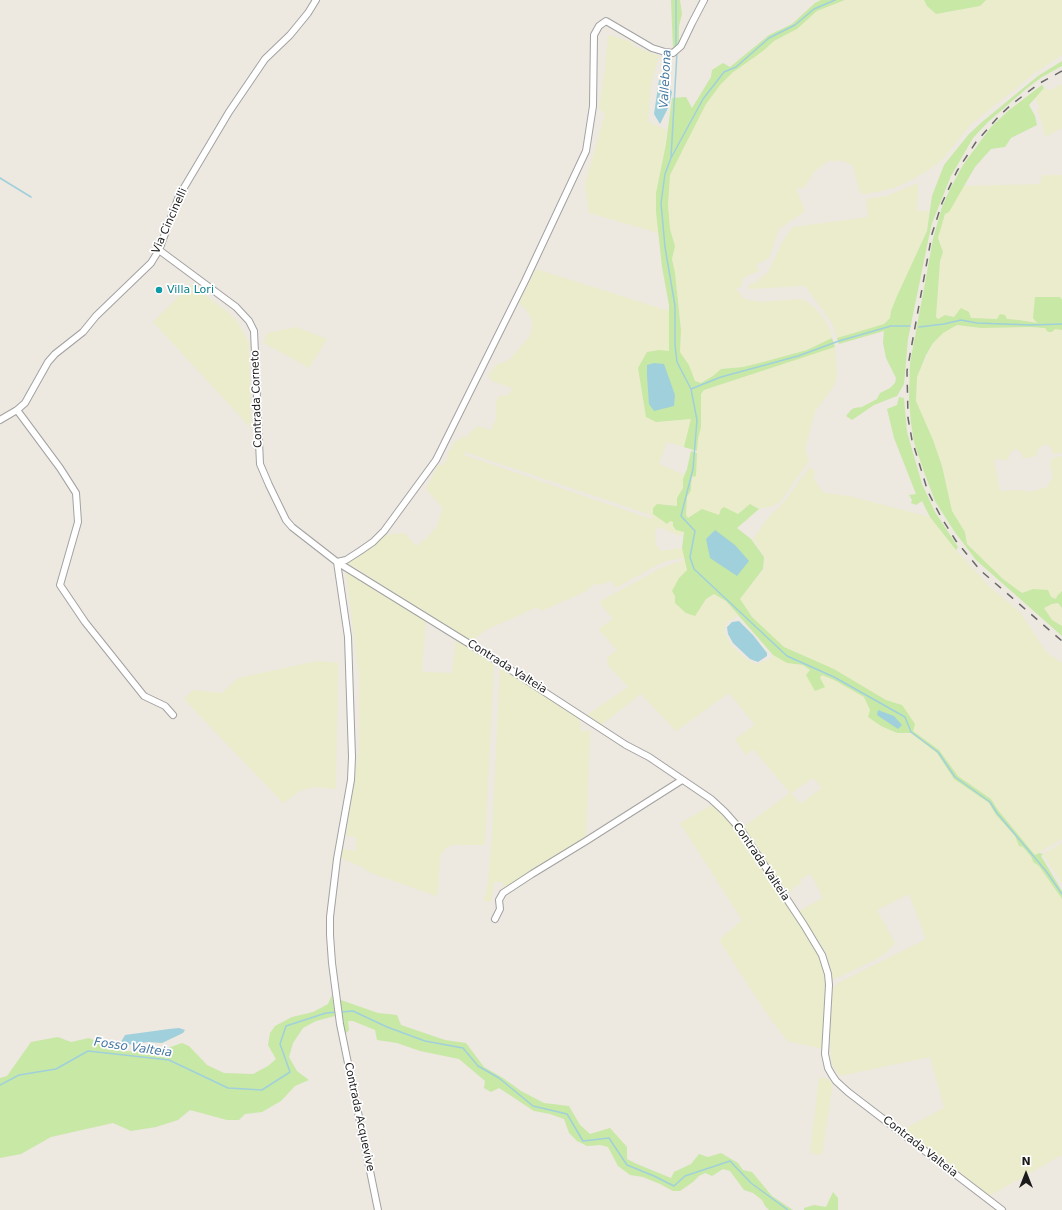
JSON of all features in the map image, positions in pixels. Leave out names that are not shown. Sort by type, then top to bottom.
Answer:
[{"type":"street","name":"Via Cincinelli","points":[[0,420],[18,410],[25,403],[51,358],[83,332],[101,312],[151,263],[160,250],[179,196],[229,112],[265,59],[290,35],[308,13],[316,0]]},
{"type":"street","points":[[338,562],[346,560],[360,551],[373,542],[384,531],[436,460],[525,282],[586,151],[593,106],[594,34],[599,26],[606,21],[652,48],[665,52],[676,51],[704,0]]},
{"type":"street","name":"Contrada Corneto","points":[[160,250],[236,307],[249,321],[254,331],[260,464],[268,485],[286,520],[292,527],[338,562]]},
{"type":"street","points":[[18,410],[60,468],[76,494],[78,522],[60,585],[85,622],[144,696],[165,706],[173,716]]},
{"type":"street","name":"Contrada Valteia","points":[[338,562],[497,661],[626,745],[649,757],[711,799],[725,812],[741,830],[804,925],[822,955],[828,974],[829,985],[825,1054],[828,1068],[836,1081],[1002,1210]]},
{"type":"street","name":"Contrada Acquevive","points":[[338,562],[348,637],[352,757],[330,917],[330,942],[340,1024],[378,1210]]},
{"type":"street","points":[[495,919],[500,909],[499,900],[503,894],[532,874],[586,842],[682,780]]},
{"type":"green space","points":[[671,0],[680,0],[682,14],[679,26],[679,44],[673,49]]},
{"type":"green space","points":[[821,0],[845,0],[817,11],[797,29],[774,41],[763,51],[732,73],[721,84],[706,104],[670,175],[668,205],[670,229],[675,246],[672,259],[675,273],[681,330],[680,352],[689,365],[695,381],[701,383],[721,369],[743,367],[807,350],[832,338],[835,347],[704,390],[701,394],[701,427],[697,451],[684,447],[691,419],[656,422],[646,417],[638,368],[647,352],[659,350],[669,351],[669,305],[662,267],[656,212],[656,193],[666,144],[672,98],[686,97],[692,108],[711,77],[712,70],[723,63],[730,67],[769,35],[792,24],[815,3]]},
{"type":"green space","points":[[845,0],[924,0],[927,6],[936,14],[980,6],[986,0],[1062,0],[1062,55],[1036,72],[970,125],[942,160],[930,169],[897,187],[865,194],[860,193],[853,166],[844,161],[828,161],[814,172],[804,188],[796,188],[805,211],[779,229],[769,258],[756,265],[759,271],[743,278],[741,287],[736,288],[744,299],[760,302],[800,299],[806,301],[814,307],[825,320],[832,338],[807,350],[743,367],[721,369],[701,383],[695,381],[689,365],[680,352],[681,330],[675,273],[672,259],[675,246],[670,229],[668,205],[670,175],[706,104],[721,84],[732,73],[763,51],[774,41],[797,29],[817,11]]},
{"type":"green space","points":[[924,0],[986,0],[980,6],[936,14],[927,6]]},
{"type":"green space","points":[[608,35],[632,42],[633,46],[659,56],[651,84],[648,122],[667,130],[666,144],[656,193],[658,233],[589,213],[585,184],[605,114],[599,108],[605,71]]},
{"type":"green space","points":[[1062,61],[1062,66],[1042,77],[1026,89],[988,122],[973,138],[951,176],[932,223],[908,339],[904,384],[897,396],[874,405],[852,420],[846,416],[851,410],[862,407],[877,399],[880,393],[890,388],[895,383],[896,378],[886,358],[883,343],[884,331],[839,344],[837,338],[884,324],[890,318],[897,296],[927,231],[932,196],[944,165],[969,134],[982,122],[1038,76]]},
{"type":"green space","points":[[1062,84],[1062,128],[1045,137],[1037,110],[1040,108],[1035,98],[1044,88],[1051,90]]},
{"type":"green space","points":[[1042,85],[1044,88],[1029,105],[1035,116],[1037,125],[1011,138],[1005,147],[991,149],[975,167],[949,212],[945,214],[938,238],[943,252],[940,261],[936,317],[938,319],[945,315],[954,317],[961,308],[969,312],[971,318],[997,319],[1000,314],[1005,315],[1007,319],[1037,323],[1033,318],[1035,297],[1060,297],[1062,300],[1062,330],[1055,329],[1052,332],[1048,332],[1045,328],[981,328],[957,325],[943,333],[933,343],[926,355],[917,377],[916,401],[933,440],[942,466],[952,511],[965,532],[967,544],[1003,579],[1022,593],[1033,589],[1048,590],[1051,597],[1056,599],[1062,591],[1062,608],[1058,603],[1044,608],[1052,620],[1062,626],[1062,636],[976,560],[954,531],[935,501],[923,469],[914,442],[909,399],[910,363],[933,239],[942,207],[963,165],[991,127],[1008,111]]},
{"type":"green space","points":[[1042,175],[1062,175],[1062,300],[1060,297],[1038,323],[1019,320],[971,318],[945,315],[938,319],[936,318],[940,261],[943,252],[938,238],[945,214],[964,186],[1040,184]]},
{"type":"green space","points":[[918,183],[917,211],[929,211],[927,231],[897,296],[890,318],[884,324],[837,338],[832,323],[805,286],[749,289],[748,286],[756,282],[768,272],[783,241],[793,227],[868,217],[866,199],[886,196]]},
{"type":"green space","points":[[536,269],[669,311],[669,352],[659,350],[647,352],[646,417],[656,422],[692,419],[684,447],[667,442],[659,464],[685,475],[683,479],[683,488],[677,498],[677,506],[663,504],[653,508],[653,514],[667,524],[670,521],[673,522],[684,532],[680,536],[659,527],[655,531],[656,545],[661,551],[682,548],[684,558],[659,564],[616,588],[611,581],[599,585],[594,584],[585,592],[541,611],[537,607],[489,628],[471,641],[346,562],[384,535],[405,533],[416,546],[427,538],[437,526],[443,508],[426,489],[438,465],[443,465],[447,459],[448,452],[454,443],[462,437],[465,438],[477,426],[491,430],[496,419],[496,402],[499,396],[509,395],[512,388],[491,381],[489,374],[496,365],[509,360],[530,336],[533,322],[527,311],[519,303]],"holes":[[[465,452],[651,515],[651,519],[464,455]]]},
{"type":"green space","points":[[191,285],[225,310],[237,321],[249,343],[251,428],[153,322]]},
{"type":"green space","points":[[957,325],[981,328],[1045,328],[1052,332],[1055,329],[1062,330],[1062,453],[1053,454],[1050,446],[1045,444],[1038,449],[1036,456],[1023,459],[1022,453],[1016,449],[1011,451],[1008,459],[1004,461],[999,458],[994,461],[1000,491],[1022,490],[1030,492],[1047,487],[1053,477],[1050,464],[1052,458],[1062,456],[1062,591],[1056,599],[1033,589],[1022,593],[1003,579],[967,544],[965,532],[952,511],[942,466],[933,440],[916,402],[917,377],[933,343],[943,333]]},
{"type":"green space","points":[[296,327],[327,339],[309,368],[264,343],[267,333]]},
{"type":"green space","points":[[835,347],[837,376],[834,386],[816,410],[805,449],[809,461],[780,502],[773,506],[759,509],[750,504],[738,514],[688,518],[686,515],[687,497],[691,490],[693,477],[696,475],[698,439],[701,427],[701,394],[704,390]]},
{"type":"green space","points":[[899,397],[904,398],[907,432],[922,484],[935,512],[958,547],[956,550],[930,517],[922,501],[916,505],[911,503],[912,500],[909,495],[916,494],[894,438],[887,409],[897,405]]},
{"type":"green space","points":[[691,451],[697,453],[696,476],[692,477],[691,490],[687,497],[686,515],[688,518],[702,509],[719,515],[721,509],[724,507],[738,514],[750,504],[759,509],[737,528],[751,539],[764,557],[763,569],[740,599],[752,617],[784,647],[834,669],[886,700],[902,705],[915,724],[913,731],[939,750],[958,776],[991,799],[998,810],[1035,855],[1039,853],[1043,854],[1041,856],[1062,891],[1062,899],[1039,866],[1033,862],[1032,858],[1023,847],[1019,846],[1015,836],[996,815],[989,803],[954,779],[937,753],[911,733],[897,733],[881,726],[868,717],[870,710],[864,697],[822,675],[820,678],[825,687],[815,691],[806,675],[810,670],[803,665],[787,663],[773,655],[726,601],[714,594],[706,599],[695,616],[686,613],[675,603],[675,596],[672,591],[679,578],[687,570],[682,548],[684,532],[676,530],[673,526],[673,522],[670,521],[667,524],[653,514],[653,508],[657,504],[677,506],[677,498],[683,488],[683,479]]},
{"type":"green space","points":[[810,467],[815,471],[814,479],[818,486],[825,493],[849,496],[930,517],[956,550],[990,587],[1021,613],[1046,652],[1062,663],[1062,839],[1035,855],[998,810],[991,799],[958,776],[939,750],[913,731],[902,705],[886,700],[834,669],[784,647],[752,617],[740,599],[764,569],[765,557],[753,539],[768,518],[783,503]]},
{"type":"green space","points":[[684,560],[687,570],[679,578],[706,599],[714,594],[726,601],[738,616],[727,622],[724,631],[732,646],[745,658],[756,664],[769,660],[773,655],[787,663],[803,665],[820,678],[822,675],[834,680],[864,697],[870,710],[868,717],[881,726],[897,733],[911,733],[937,753],[954,779],[989,803],[996,815],[1015,836],[1019,846],[1023,847],[1032,858],[1033,862],[1039,866],[1062,899],[1062,1155],[989,1196],[907,1132],[908,1127],[944,1108],[930,1057],[840,1076],[835,1070],[831,1060],[830,1032],[833,988],[838,983],[926,939],[909,894],[877,910],[895,943],[885,954],[833,980],[825,951],[799,911],[823,898],[811,874],[801,879],[801,884],[795,886],[791,892],[786,892],[742,828],[790,793],[753,749],[745,755],[735,739],[755,725],[729,693],[676,731],[641,694],[601,725],[587,715],[628,687],[607,664],[607,658],[617,650],[598,629],[613,619],[599,602],[661,568]],"holes":[[[813,778],[822,788],[800,804],[791,793]]]},
{"type":"green space","points":[[346,572],[426,621],[422,672],[452,673],[456,639],[493,662],[485,844],[451,845],[445,849],[440,857],[438,892],[436,896],[371,873],[362,867],[341,858],[342,849],[356,851],[356,837],[346,836],[359,751],[359,676]]},
{"type":"green space","points":[[1058,603],[1062,608],[1062,626],[1052,620],[1044,608]]},
{"type":"green space","points":[[317,661],[338,663],[336,789],[314,787],[300,791],[283,803],[184,699],[193,690],[222,693],[238,678]]},
{"type":"green space","points":[[500,666],[576,716],[580,722],[581,731],[590,731],[586,840],[503,890],[503,882],[494,882],[491,902],[484,901],[488,884],[492,833]]},
{"type":"green space","points":[[714,804],[739,831],[819,955],[824,972],[826,987],[823,1049],[787,1041],[765,1011],[719,940],[742,920],[680,823]]},
{"type":"green space","points":[[1062,843],[1062,884],[1043,854]]},
{"type":"green space","points":[[332,995],[335,1016],[316,1021],[303,1028],[293,1043],[289,1057],[297,1071],[309,1080],[295,1086],[281,1101],[262,1112],[245,1114],[239,1120],[227,1120],[190,1110],[178,1120],[156,1127],[131,1131],[113,1123],[51,1137],[21,1154],[0,1158],[0,1078],[7,1076],[31,1042],[58,1037],[71,1042],[89,1038],[121,1051],[157,1052],[182,1043],[189,1046],[207,1065],[224,1073],[253,1074],[268,1066],[276,1059],[268,1045],[270,1033],[275,1026],[292,1017],[313,1012],[328,1004]]},
{"type":"green space","points":[[338,999],[378,1013],[397,1015],[401,1025],[445,1040],[466,1043],[484,1067],[521,1091],[544,1103],[569,1106],[580,1125],[590,1134],[610,1128],[627,1147],[627,1159],[637,1164],[671,1178],[674,1172],[691,1164],[699,1154],[708,1157],[721,1153],[738,1163],[743,1170],[752,1172],[772,1196],[793,1210],[769,1210],[762,1200],[753,1193],[744,1190],[730,1171],[723,1169],[712,1176],[705,1173],[699,1176],[680,1191],[673,1191],[643,1177],[630,1175],[618,1166],[608,1147],[600,1145],[587,1146],[577,1141],[569,1133],[564,1119],[550,1114],[534,1111],[499,1088],[491,1092],[484,1088],[485,1081],[459,1059],[420,1051],[397,1043],[377,1040],[375,1030],[353,1021],[348,1021],[349,1030],[344,1035]]},
{"type":"green space","points":[[819,1077],[827,1079],[833,1083],[822,1155],[810,1153]]},
{"type":"green space","points":[[833,1192],[838,1198],[838,1210],[804,1210],[804,1208],[814,1205],[826,1207]]},
{"type":"water","points":[[659,80],[666,80],[672,92],[669,106],[660,124],[654,114]]},
{"type":"water","points":[[654,363],[664,364],[675,395],[674,406],[654,411],[649,404],[647,365]]},
{"type":"water","points":[[715,530],[735,545],[749,561],[737,576],[710,558],[706,539]]},
{"type":"water","points":[[739,621],[753,635],[767,653],[767,656],[758,662],[750,659],[733,643],[728,634],[727,627],[732,622]]},
{"type":"water","points":[[878,710],[894,716],[902,725],[898,729],[877,715]]},
{"type":"water","points":[[179,1028],[185,1030],[183,1033],[162,1043],[148,1042],[126,1045],[121,1042],[125,1035]]},
{"type":"waterway","name":"Vallebona","points":[[676,0],[676,48]]},
{"type":"waterway","points":[[835,0],[814,9],[795,25],[769,38],[736,67],[724,72],[703,99],[671,158],[665,174],[661,203],[665,247],[675,306],[675,345],[677,362],[691,389],[697,420],[693,469],[681,516],[695,531],[690,557],[694,569],[787,656],[834,677],[905,717],[911,732],[938,752],[955,777],[990,802],[997,813],[1046,871],[1062,894]]},
{"type":"waterway","name":"Vallebona","points":[[671,158],[677,52]]},
{"type":"waterway","points":[[0,178],[31,197]]},
{"type":"waterway","points":[[919,327],[961,320],[977,323],[1031,325],[1062,324]]},
{"type":"waterway","points":[[691,389],[721,377],[798,356],[839,341],[891,326],[910,326]]},
{"type":"waterway","name":"Fosso Valteia","points":[[341,1012],[353,1011],[387,1027],[425,1041],[463,1048],[478,1066],[499,1078],[533,1106],[567,1114],[583,1141],[609,1138],[627,1165],[674,1186],[685,1176],[730,1161],[751,1183],[788,1210]]},
{"type":"waterway","name":"Fosso Valteia","points":[[0,1085],[19,1075],[56,1069],[88,1051],[169,1060],[228,1088],[262,1090],[290,1072],[280,1044],[286,1026],[326,1013],[337,1012]]},
{"type":"railway","points":[[1062,71],[1040,83],[999,116],[976,142],[957,171],[942,203],[932,234],[907,371],[908,418],[912,440],[928,492],[941,517],[956,541],[980,570],[1062,641]]},
{"type":"place","name":"Villa Lori","points":[[159,290]]}]
